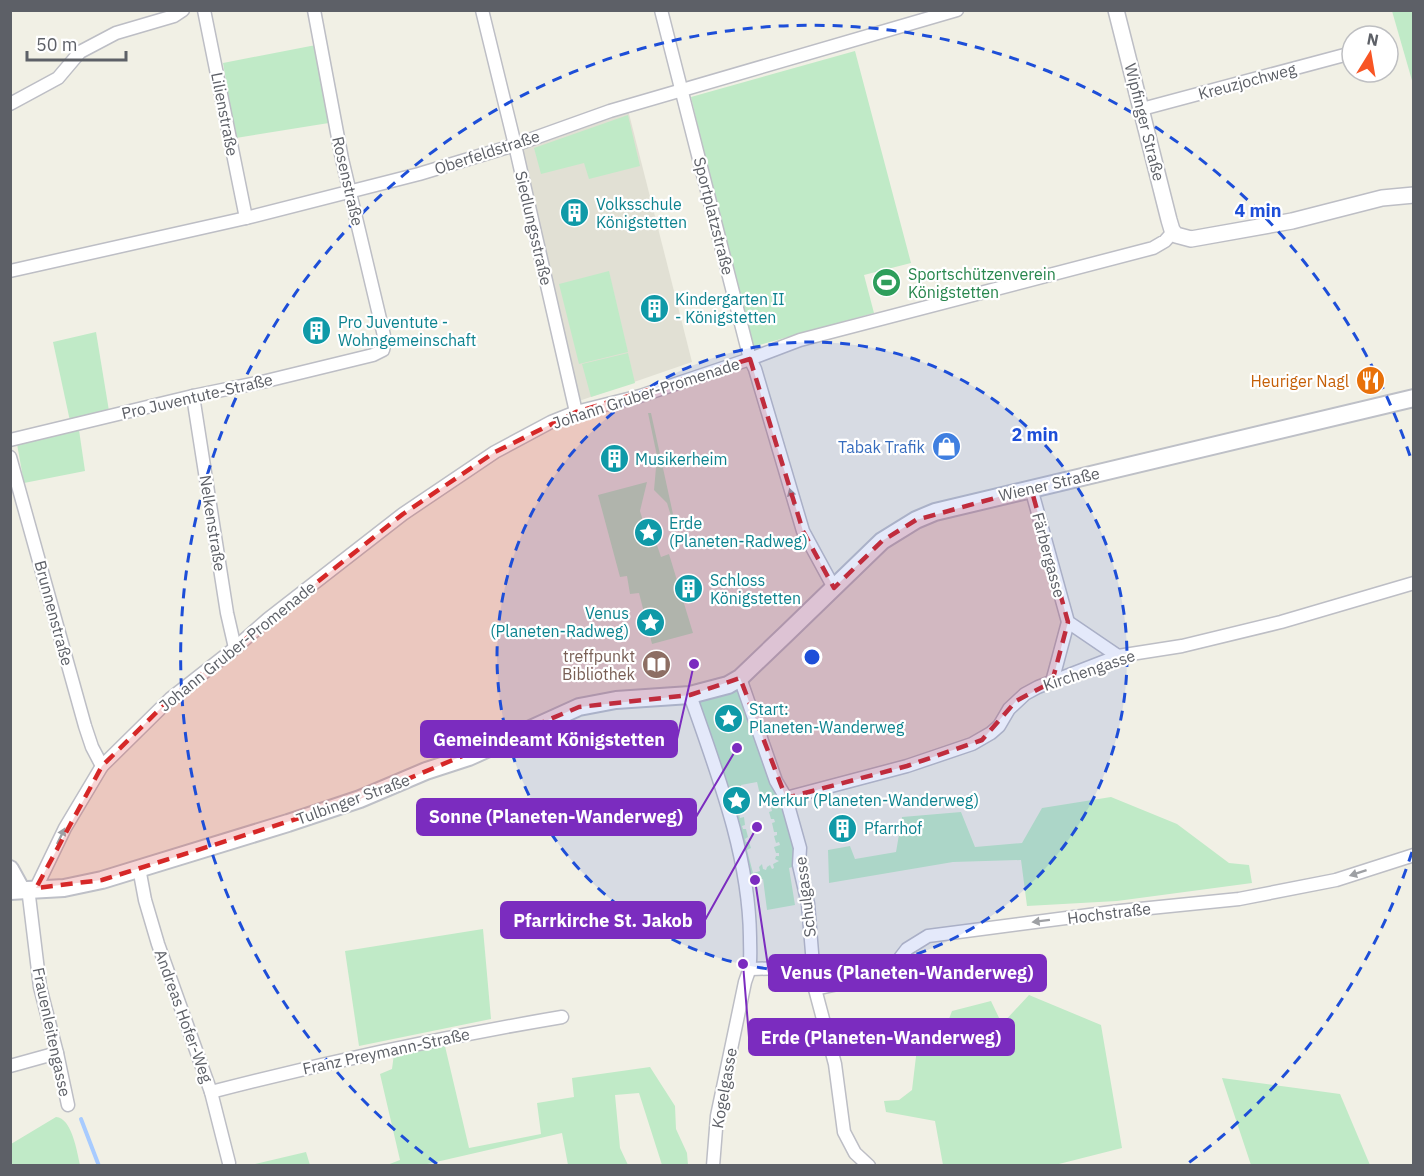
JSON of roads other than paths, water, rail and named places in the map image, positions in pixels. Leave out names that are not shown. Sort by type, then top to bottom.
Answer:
[{"type":"main road","name":"Wiener Straße","points":[[740,678],[882,541],[916,520],[955,507],[1031,488],[1413,398]]},
{"type":"main road","name":"Tulbinger Straße","points":[[24,889],[64,888],[102,880],[360,799],[469,757],[579,708],[616,700],[690,695],[728,685],[740,678]]},
{"type":"main road","points":[[10,869],[24,889]]},
{"type":"street","points":[[10,104],[58,78],[81,52],[116,33],[174,16],[183,10]]},
{"type":"street","name":"Lilienstraße","points":[[204,10],[246,218]]},
{"type":"street","name":"Rosenstraße","points":[[314,10],[342,159],[385,340],[383,350]]},
{"type":"street","name":"Siedlungsstraße","points":[[482,10],[576,412]]},
{"type":"street","name":"Sportplatzstraße","points":[[662,10],[750,359],[755,369],[802,531],[834,588]]},
{"type":"street","name":"Oberfeldstraße","points":[[10,272],[351,192],[515,145],[610,111],[957,10]]},
{"type":"street","name":"Wipfinger Straße","points":[[1116,10],[1173,232]]},
{"type":"street","name":"Kreuzjochweg","points":[[1142,109],[1340,56]]},
{"type":"street","points":[[1173,232],[1180,237],[1191,239],[1299,220],[1382,198],[1413,195]]},
{"type":"street","name":"Johann Gruber-Promenade","points":[[24,889],[65,828],[102,766],[170,699],[403,514],[519,438],[576,412],[640,396],[800,340],[1153,248],[1165,242],[1173,232]]},
{"type":"street","name":"Pro Juventute-Straße","points":[[10,440],[193,396],[262,382],[373,355],[383,350]]},
{"type":"street","name":"Nelkenstraße","points":[[193,396],[227,613],[235,648]]},
{"type":"street","name":"Brunnenstraße","points":[[10,457],[88,737],[102,766]]},
{"type":"street","name":"Färbergasse","points":[[1031,488],[1068,622]]},
{"type":"street","name":"Kirchengasse","points":[[786,798],[907,766],[972,744],[999,726],[1009,709],[1024,694],[1118,656],[1182,646],[1281,622],[1413,583]]},
{"type":"street","points":[[1052,682],[1068,622],[1118,656]]},
{"type":"street","name":"Schulgasse","points":[[740,678],[776,781],[786,798],[800,848],[799,865],[808,904],[815,989],[835,1064],[844,1132],[855,1153],[869,1166]]},
{"type":"street","name":"Kogelgasse","points":[[690,695],[725,799],[744,878],[750,917],[751,969],[745,982],[717,1116],[713,1166]]},
{"type":"street","name":"Hochstraße","points":[[815,989],[884,974],[907,949],[928,936],[1120,911],[1239,899],[1336,879],[1413,855]]},
{"type":"street","name":"Andreas Hofer-Weg","points":[[139,868],[145,900],[158,944],[211,1092],[229,1163]]},
{"type":"street","name":"Frauenleitengasse","points":[[24,889],[40,987],[68,1105]]},
{"type":"street","points":[[751,969],[813,967]]},
{"type":"street","name":"Franz Preymann-Straße","points":[[211,1092],[321,1064],[490,1029],[562,1017]]},
{"type":"street","points":[[10,1066],[57,1053]]},
{"type":"waterway","points":[[81,1119],[99,1166]]},
{"type":"place","name":"Volksschule Königstetten","points":[[575,213]]},
{"type":"place","name":"Sportschützenverein Königstetten","points":[[887,283]]},
{"type":"place","name":"Kindergarten II - Königstetten","points":[[654,308]]},
{"type":"place","name":"Pro Juventute - Wohngemeinschaft","points":[[317,331]]},
{"type":"place","name":"Heuriger Nagl","points":[[1370,381]]},
{"type":"place","name":"Tabak Trafik","points":[[946,447]]},
{"type":"place","name":"Musikerheim","points":[[614,459]]},
{"type":"place","name":"Erde (Planeten-Radweg)","points":[[648,532]]},
{"type":"place","name":"Schloss Königstetten","points":[[689,589]]},
{"type":"place","name":"Venus (Planeten-Radweg)","points":[[650,622]]},
{"type":"place","name":"Gemeindeamt Königstetten","points":[[694,664]]},
{"type":"place","name":"treffpunkt Bibliothek","points":[[656,665]]},
{"type":"place","name":"Start: Planeten-Wanderweg","points":[[728,718]]},
{"type":"place","name":"Sonne (Planeten-Wanderweg)","points":[[737,748]]},
{"type":"place","name":"Merkur (Planeten-Wanderweg)","points":[[737,800]]},
{"type":"place","name":"Pfarrkirche St. Jakob","points":[[757,827]]},
{"type":"place","name":"Pfarrhof","points":[[843,828]]},
{"type":"place","name":"Venus (Planeten-Wanderweg)","points":[[755,880]]},
{"type":"place","name":"Erde (Planeten-Wanderweg)","points":[[743,964]]}]
